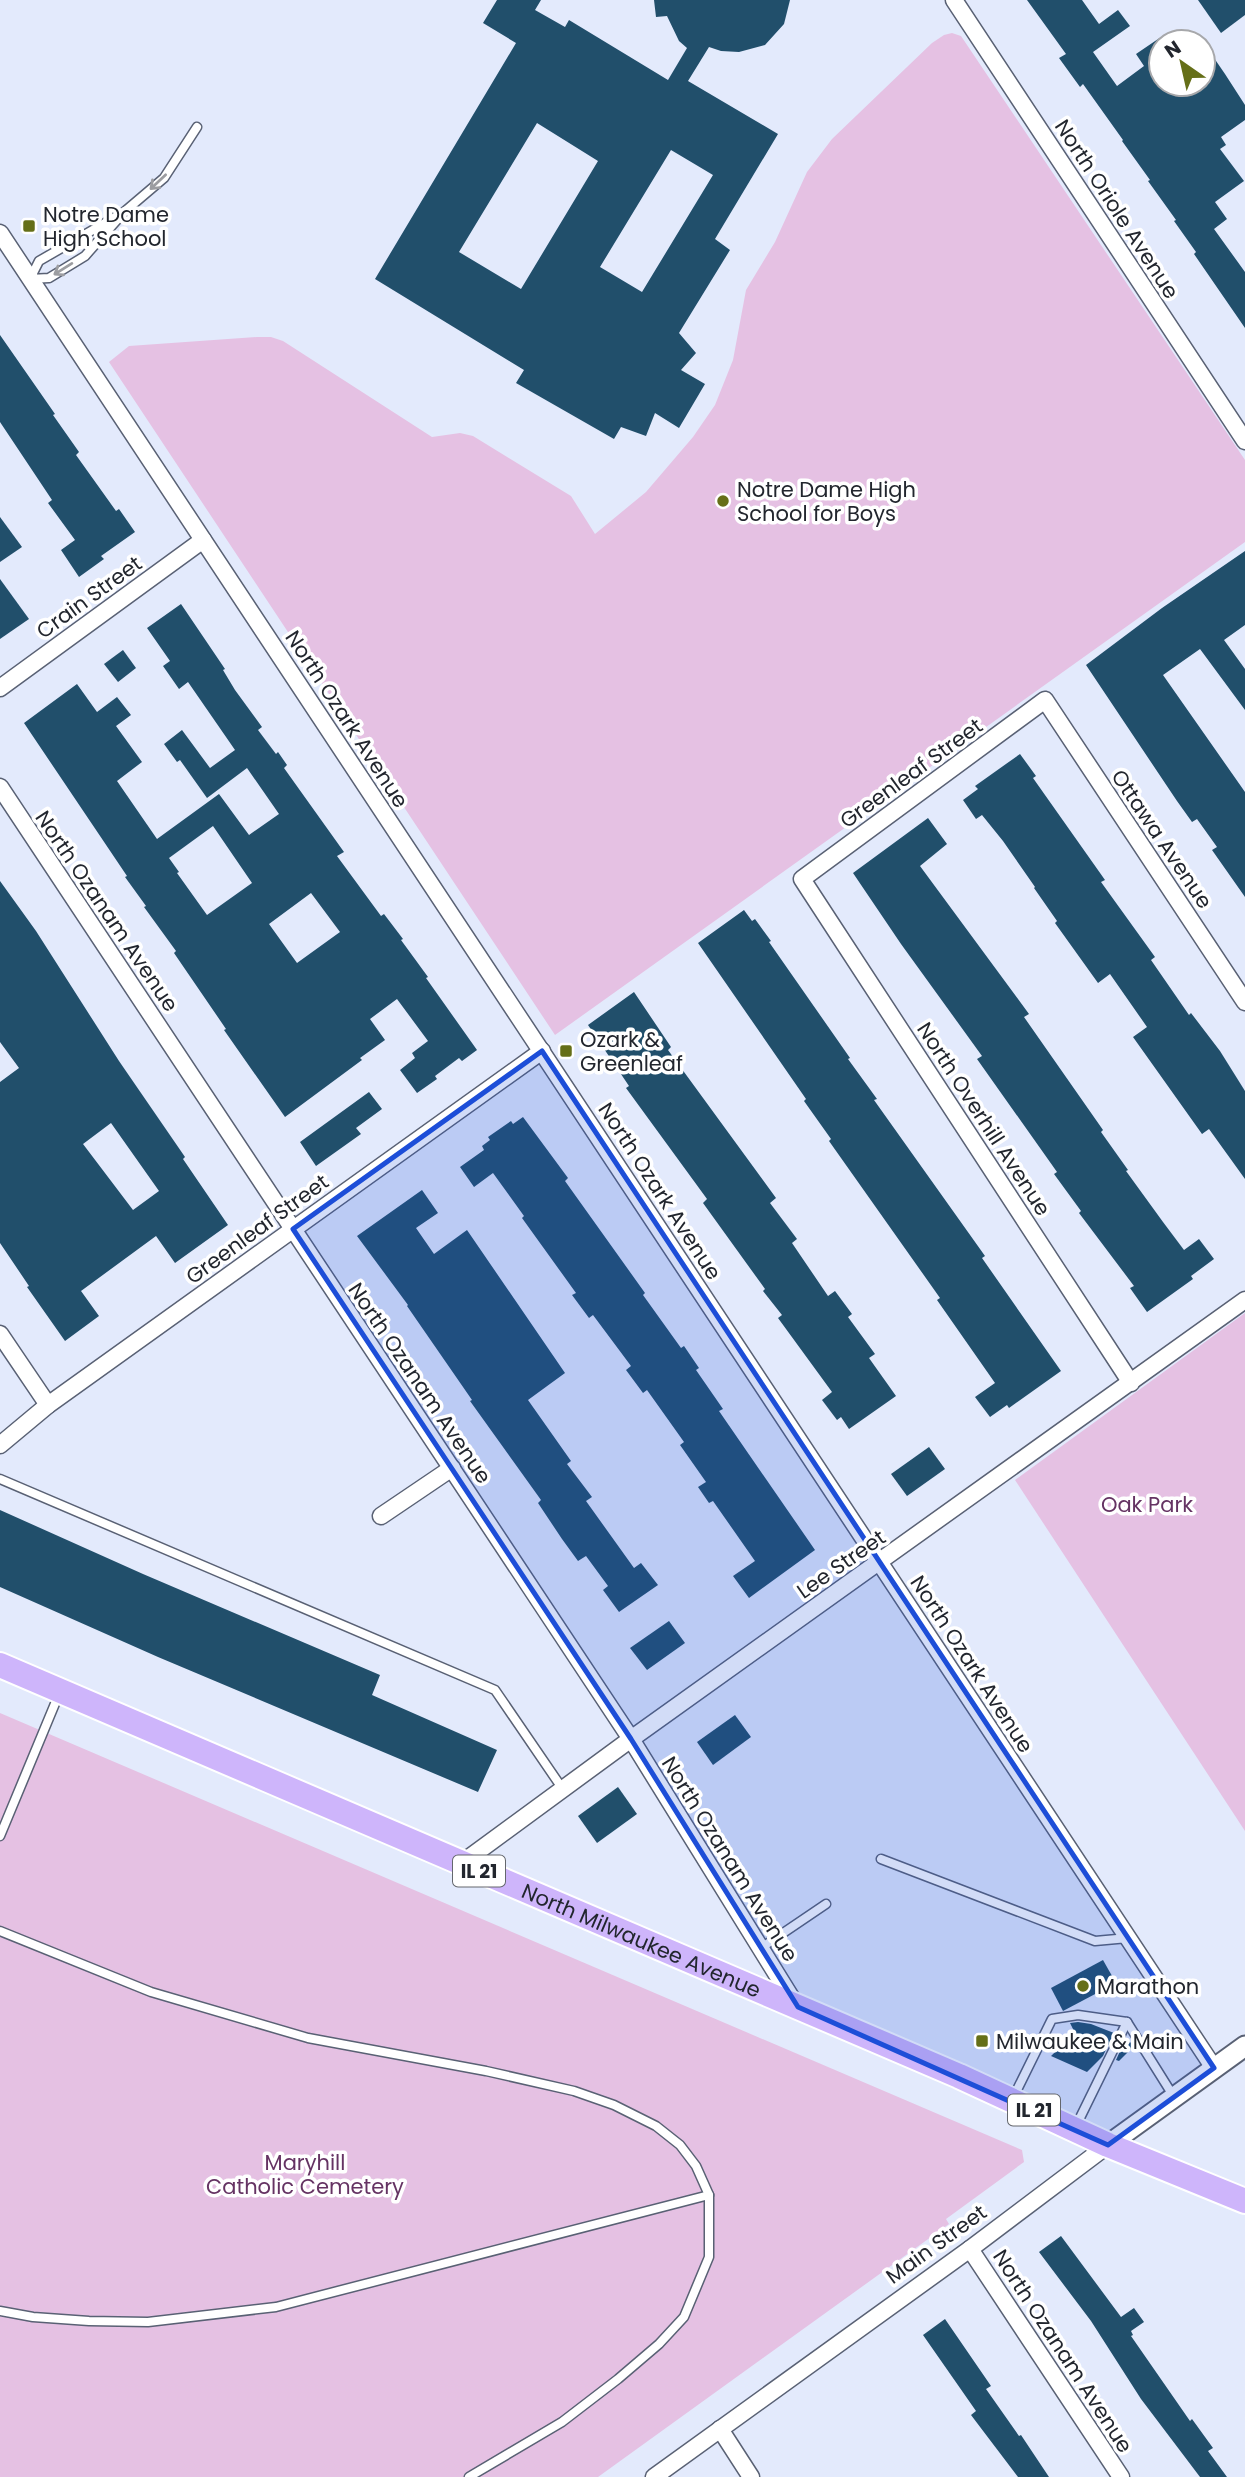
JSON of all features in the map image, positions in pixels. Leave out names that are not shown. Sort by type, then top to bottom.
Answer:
[{"type":"main road","name":"North Milwaukee Avenue","points":[[0,1665],[798,2007],[1108,2145],[1245,2201]]},
{"type":"street","name":"North Oriole Avenue","points":[[954,0],[1245,441]]},
{"type":"street","name":"North Ozark Avenue","points":[[0,233],[1214,2068]]},
{"type":"street","name":"Crain Street","points":[[0,688],[204,541]]},
{"type":"street","name":"Greenleaf Street","points":[[802,879],[1045,700]]},
{"type":"street","name":"Ottawa Avenue","points":[[1045,700],[1245,1002]]},
{"type":"street","name":"North Ozanam Avenue","points":[[0,787],[631,1739],[798,2007]]},
{"type":"street","name":"North Overhill Avenue","points":[[802,879],[1130,1383]]},
{"type":"street","name":"Greenleaf Street","points":[[0,1445],[48,1405],[542,1051]]},
{"type":"street","name":"Lee Street","points":[[462,1863],[562,1788],[1245,1300]]},
{"type":"street","points":[[0,1334],[48,1405]]},
{"type":"street","points":[[381,1516],[452,1468]]},
{"type":"street","name":"Main Street","points":[[653,2477],[970,2249],[1245,2046]]},
{"type":"street","name":"North Ozanam Avenue","points":[[970,2249],[1121,2477]]},
{"type":"street","points":[[720,2430],[751,2477]]},
{"type":"lane","points":[[124,212],[39,261],[30,279],[49,278],[85,256],[124,212],[164,178],[197,127]]},
{"type":"lane","points":[[0,1479],[495,1690],[562,1788]]},
{"type":"lane","points":[[0,1836],[60,1691]]},
{"type":"lane","points":[[881,1859],[1095,1941],[1128,1938]]},
{"type":"lane","points":[[761,1948],[826,1904]]},
{"type":"lane","points":[[0,1931],[151,1992],[308,2038],[486,2071],[574,2091],[614,2105],[656,2126],[680,2145],[696,2166],[709,2195],[709,2257],[684,2317],[659,2344],[562,2422],[469,2477]]},
{"type":"lane","points":[[1012,2101],[1052,2019],[1078,2015],[1127,2022],[1174,2097]]},
{"type":"lane","points":[[1075,2129],[1127,2022]]},
{"type":"lane","points":[[0,2311],[33,2317],[148,2322],[276,2307],[709,2195]]},
{"type":"highlighted area","points":[[542,1051],[1214,2068],[1108,2145],[798,2007],[631,1739],[293,1229]]},
{"type":"green space","name":"Notre Dame High School for Boys","points":[[952,33],[961,36],[1245,460],[1245,542],[555,1035],[109,362],[129,346],[257,337],[271,337],[283,341],[432,437],[460,433],[473,436],[571,496],[595,534],[646,492],[693,437],[715,405],[733,360],[746,290],[775,242],[807,172],[832,139],[932,43]]},
{"type":"green space","name":"Oak Park","points":[[1245,1313],[1245,1831],[1015,1480]]},
{"type":"green space","name":"Maryhill Catholic Cemetery","points":[[0,1713],[1022,2150],[1024,2162],[946,2219],[949,2224],[598,2477],[0,2477]]},
{"type":"building","points":[[497,0],[541,0],[535,10],[565,27],[569,20],[668,80],[687,48],[679,41],[667,16],[656,17],[654,0],[790,0],[784,24],[765,45],[739,52],[709,47],[688,81],[778,134],[715,239],[730,250],[679,333],[696,353],[681,370],[705,384],[679,428],[655,413],[646,436],[621,427],[614,439],[516,383],[524,370],[375,279],[516,43],[483,23]],"holes":[[[537,123],[598,161],[521,289],[459,252]],[[671,150],[713,175],[642,292],[600,267]]]},
{"type":"building","points":[[1027,0],[1082,0],[1099,24],[1118,10],[1130,26],[1093,52],[1117,86],[1144,66],[1136,54],[1147,47],[1147,98],[1217,98],[1217,62],[1225,74],[1245,105],[1245,120],[1221,137],[1226,145],[1220,149],[1244,181],[1215,202],[1227,219],[1214,229],[1245,272],[1245,328],[1194,254],[1196,252],[1123,140],[1083,84],[1080,87],[1059,58],[1066,54]]},
{"type":"building","points":[[1198,0],[1245,0],[1245,15],[1221,33]]},
{"type":"building","points":[[0,335],[55,414],[53,415],[79,452],[76,455],[116,511],[119,509],[135,532],[101,556],[104,559],[79,577],[61,550],[75,540],[48,503],[52,500],[0,422]]},
{"type":"building","points":[[0,517],[22,547],[0,562]]},
{"type":"building","points":[[1245,551],[1245,625],[1224,640],[1245,669],[1245,710],[1200,649],[1163,675],[1245,792],[1245,897],[1212,850],[1217,847],[1197,819],[1192,822],[1086,665]]},
{"type":"building","points":[[0,579],[29,619],[0,639]]},
{"type":"building","points":[[181,604],[225,669],[223,670],[235,690],[262,727],[258,730],[276,754],[278,752],[287,765],[284,768],[344,852],[337,856],[381,916],[384,914],[403,939],[401,940],[428,977],[426,978],[477,1050],[462,1061],[459,1058],[417,1093],[400,1070],[415,1058],[412,1053],[428,1041],[397,999],[370,1019],[385,1040],[285,1117],[224,1030],[226,1029],[174,953],[176,951],[144,907],[146,906],[125,877],[127,876],[24,723],[77,684],[97,712],[117,697],[131,715],[116,726],[142,762],[117,781],[157,839],[219,794],[249,835],[279,814],[247,768],[207,798],[180,760],[177,762],[164,744],[182,730],[210,768],[235,750],[188,682],[179,689],[163,666],[170,661],[147,628]],"holes":[[[213,826],[252,883],[207,915],[169,858]],[[311,893],[340,932],[297,963],[269,924]]]},
{"type":"building","points":[[123,650],[136,668],[118,682],[104,664]]},
{"type":"building","points":[[1020,754],[1036,776],[1033,778],[1105,880],[1101,882],[1155,957],[1151,960],[1189,1015],[1191,1013],[1220,1051],[1245,1091],[1245,1179],[1209,1129],[1202,1134],[1133,1037],[1147,1027],[1110,974],[1098,983],[1055,923],[1057,921],[1003,841],[982,815],[976,819],[963,800],[978,789],[975,786]]},
{"type":"building","points":[[928,818],[947,844],[920,866],[1029,1014],[1024,1017],[1163,1222],[1184,1250],[1199,1239],[1214,1259],[1191,1276],[1193,1279],[1147,1312],[1130,1288],[1134,1286],[1079,1213],[1081,1211],[1054,1174],[1057,1172],[977,1059],[982,1056],[853,873]]},
{"type":"building","points":[[0,881],[36,931],[228,1225],[175,1263],[156,1236],[81,1291],[99,1316],[65,1341],[0,1243],[0,1082],[19,1068],[0,1042]],"holes":[[[111,1123],[159,1191],[133,1210],[83,1144]]]},
{"type":"building","points":[[744,910],[752,921],[755,919],[771,941],[769,942],[877,1099],[874,1100],[985,1256],[982,1258],[1061,1371],[1009,1408],[1007,1405],[990,1417],[975,1397],[995,1383],[937,1300],[940,1298],[829,1141],[831,1139],[804,1101],[806,1099],[698,943]]},
{"type":"building","points":[[634,992],[671,1047],[668,1050],[776,1198],[770,1203],[797,1239],[792,1243],[828,1296],[835,1291],[852,1314],[848,1317],[875,1354],[869,1358],[896,1396],[849,1429],[841,1417],[837,1420],[822,1400],[832,1392],[778,1318],[782,1315],[703,1203],[707,1199],[626,1088],[629,1086],[588,1025]]},
{"type":"building","points":[[369,1092],[382,1109],[356,1128],[361,1134],[316,1166],[300,1142]]},
{"type":"building","points":[[523,1117],[568,1178],[565,1181],[645,1293],[643,1295],[681,1348],[684,1346],[699,1368],[696,1370],[723,1409],[719,1411],[815,1550],[749,1598],[733,1576],[755,1561],[713,1501],[709,1503],[698,1487],[706,1482],[680,1445],[684,1442],[647,1390],[643,1393],[626,1370],[631,1366],[593,1315],[589,1318],[572,1295],[576,1293],[493,1173],[474,1187],[460,1167],[484,1150],[482,1146],[490,1140],[488,1137],[511,1121],[513,1124]]},
{"type":"building","points":[[422,1190],[438,1213],[416,1228],[434,1254],[467,1230],[565,1373],[528,1400],[571,1461],[567,1464],[592,1497],[586,1501],[634,1568],[641,1563],[658,1585],[619,1612],[603,1590],[608,1586],[586,1556],[578,1561],[562,1539],[538,1503],[541,1500],[470,1401],[472,1400],[408,1305],[357,1236]]},
{"type":"building","points":[[929,1447],[945,1469],[907,1496],[891,1474]]},
{"type":"building","points":[[0,1510],[380,1675],[372,1695],[497,1750],[478,1792],[0,1587]]},
{"type":"building","points":[[669,1621],[685,1643],[647,1670],[630,1648]]},
{"type":"building","points":[[735,1715],[751,1737],[713,1765],[697,1742]]},
{"type":"building","points":[[618,1787],[637,1814],[597,1843],[578,1816]]},
{"type":"building","name":"Marathon","points":[[1103,1960],[1116,1983],[1063,2011],[1051,1988]]},
{"type":"building","name":"Marathon","points":[[1078,2022],[1114,2033],[1103,2056],[1087,2072],[1051,2056],[1075,2033],[1070,2023]]},
{"type":"building","points":[[1126,2038],[1134,2046],[1119,2061],[1116,2060]]},
{"type":"building","points":[[1061,2236],[1121,2317],[1134,2308],[1144,2322],[1131,2331],[1131,2336],[1190,2421],[1192,2419],[1213,2448],[1208,2451],[1227,2477],[1200,2477],[1141,2399],[1091,2321],[1039,2252]]},
{"type":"building","points":[[945,2319],[991,2386],[986,2389],[1049,2477],[1018,2477],[971,2415],[976,2411],[923,2335]]},
{"type":"place","name":"Notre Dame High School","points":[[29,226]]},
{"type":"place","name":"Notre Dame High School for Boys","points":[[723,501]]},
{"type":"place","name":"Ozark & Greenleaf","points":[[566,1051]]},
{"type":"place","name":"Marathon","points":[[1083,1986]]},
{"type":"place","name":"Milwaukee & Main","points":[[982,2041]]}]
